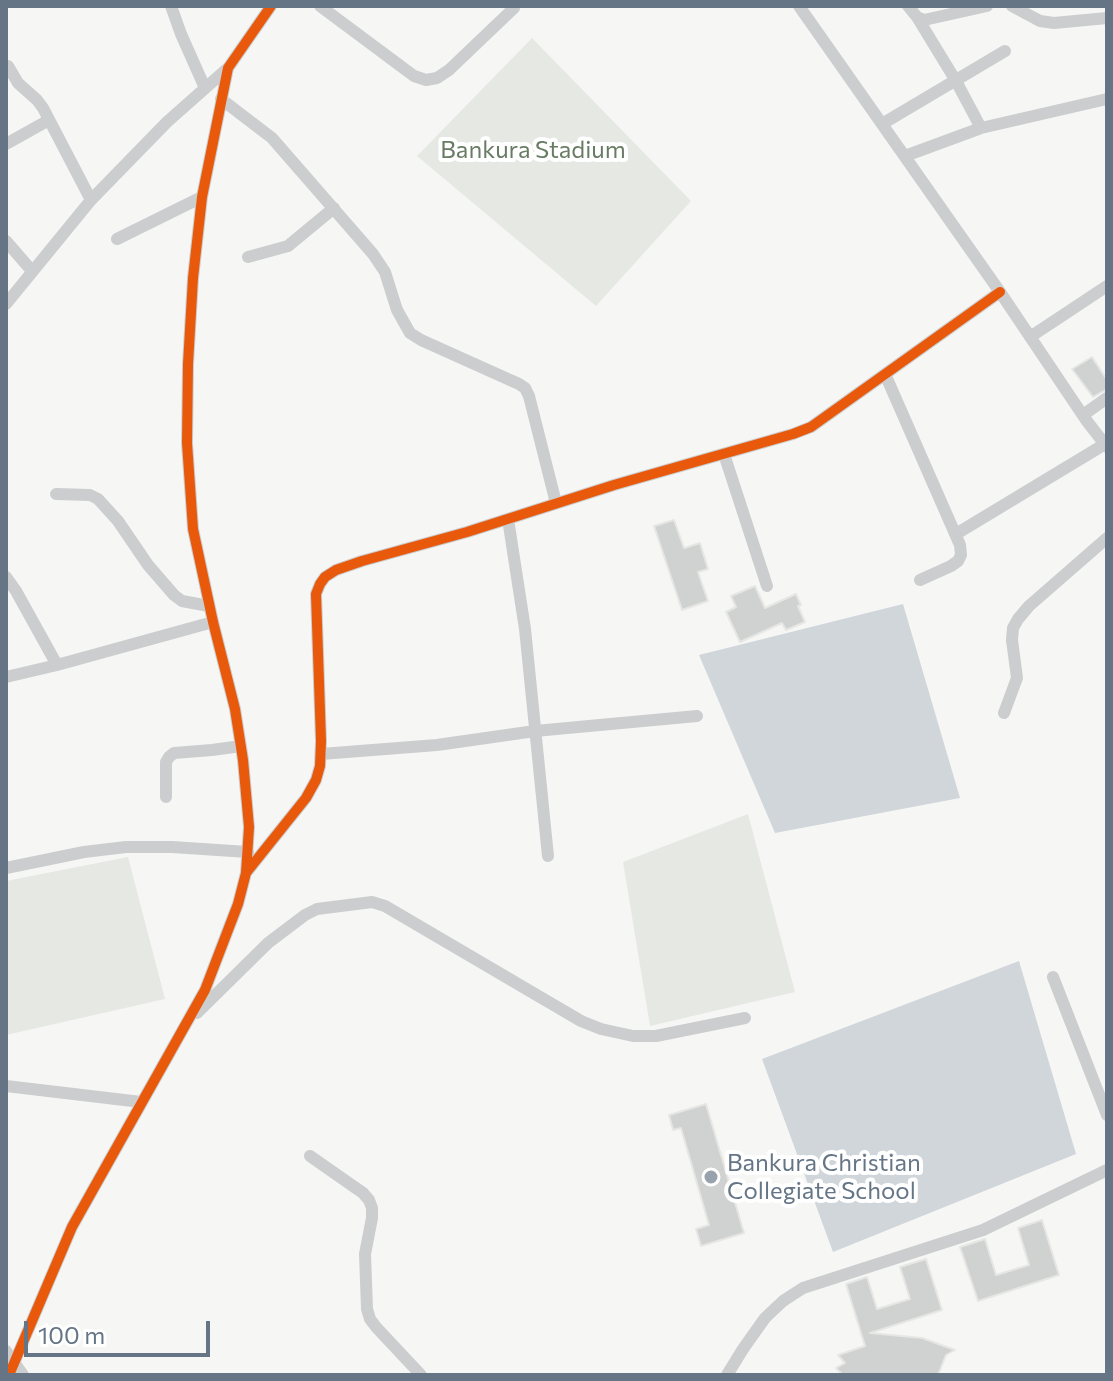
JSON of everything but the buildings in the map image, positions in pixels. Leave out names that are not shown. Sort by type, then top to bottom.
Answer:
[{"type":"street","points":[[171,6],[205,88]]},
{"type":"street","points":[[12,1369],[72,1227],[205,990],[238,904],[246,873],[249,827],[241,746],[193,529],[187,443],[188,364],[202,197],[228,68],[271,6]]},
{"type":"street","points":[[320,6],[414,76],[426,80],[437,78],[449,70],[514,8]]},
{"type":"street","points":[[799,6],[1106,446],[956,534]]},
{"type":"street","points":[[908,6],[956,81],[981,128]]},
{"type":"street","points":[[917,17],[935,19],[987,6]]},
{"type":"street","points":[[1012,6],[1040,21],[1054,23],[1107,18]]},
{"type":"street","points":[[882,124],[1005,51]]},
{"type":"street","points":[[8,66],[18,83],[37,100],[91,200]]},
{"type":"street","points":[[6,304],[91,200],[167,122],[228,68]]},
{"type":"street","points":[[221,99],[272,138],[373,254],[385,272],[397,310],[410,333],[525,388],[556,503]]},
{"type":"street","points":[[905,156],[981,128],[1107,99]]},
{"type":"street","points":[[6,144],[49,120]]},
{"type":"street","points":[[117,239],[202,197]]},
{"type":"street","points":[[248,257],[288,246],[334,208]]},
{"type":"street","points":[[6,241],[32,271]]},
{"type":"street","points":[[1030,337],[1107,286]]},
{"type":"street","points":[[246,873],[306,798],[316,780],[321,754],[316,594],[325,577],[349,565],[811,427],[1000,292]]},
{"type":"street","points":[[885,374],[960,545],[958,561],[920,580]]},
{"type":"street","points":[[1083,415],[1107,398]]},
{"type":"street","points":[[724,454],[767,586]]},
{"type":"street","points":[[56,494],[90,495],[98,499],[174,595],[182,601],[209,606]]},
{"type":"street","points":[[508,519],[525,629],[548,856]]},
{"type":"street","points":[[1004,713],[1017,678],[1012,640],[1018,619],[1107,538]]},
{"type":"street","points":[[6,577],[57,665]]},
{"type":"street","points":[[6,677],[213,622]]},
{"type":"street","points":[[321,754],[437,745],[535,731],[697,716]]},
{"type":"street","points":[[166,797],[166,762],[174,753],[241,746]]},
{"type":"street","points":[[6,868],[126,847],[248,852]]},
{"type":"street","points":[[186,1023],[268,943],[305,915],[317,909],[372,902],[385,906],[581,1021],[601,1029],[633,1036],[656,1036],[745,1018]]},
{"type":"street","points":[[1053,977],[1107,1115]]},
{"type":"street","points":[[6,1086],[141,1102]]},
{"type":"street","points":[[310,1156],[369,1200],[372,1218],[365,1254],[367,1309],[376,1327],[421,1375]]},
{"type":"street","points":[[727,1375],[765,1318],[803,1288],[983,1230],[1107,1170]]},
{"type":"street","points":[[6,1351],[12,1369],[23,1375]]},
{"type":"green space","name":"Bankura Stadium","points":[[532,38],[691,201],[596,306],[417,156]]},
{"type":"green space","points":[[748,814],[795,992],[650,1026],[623,862]]},
{"type":"green space","points":[[128,857],[165,999],[6,1035],[6,881]]},
{"type":"shaded area","points":[[903,604],[960,798],[775,833],[699,655]]},
{"type":"shaded area","points":[[1019,961],[1076,1154],[833,1252],[762,1059]]},
{"type":"cycle path","points":[[9,1375],[72,1227],[205,990],[238,904],[246,873],[249,827],[243,760],[235,709],[193,529],[187,443],[188,364],[202,197],[228,68],[271,6]]},
{"type":"cycle path","points":[[246,873],[306,798],[320,766],[316,594],[325,577],[362,561],[811,427],[1000,292]]},
{"type":"place","name":"Bankura Christian Collegiate School","points":[[711,1177]]}]
